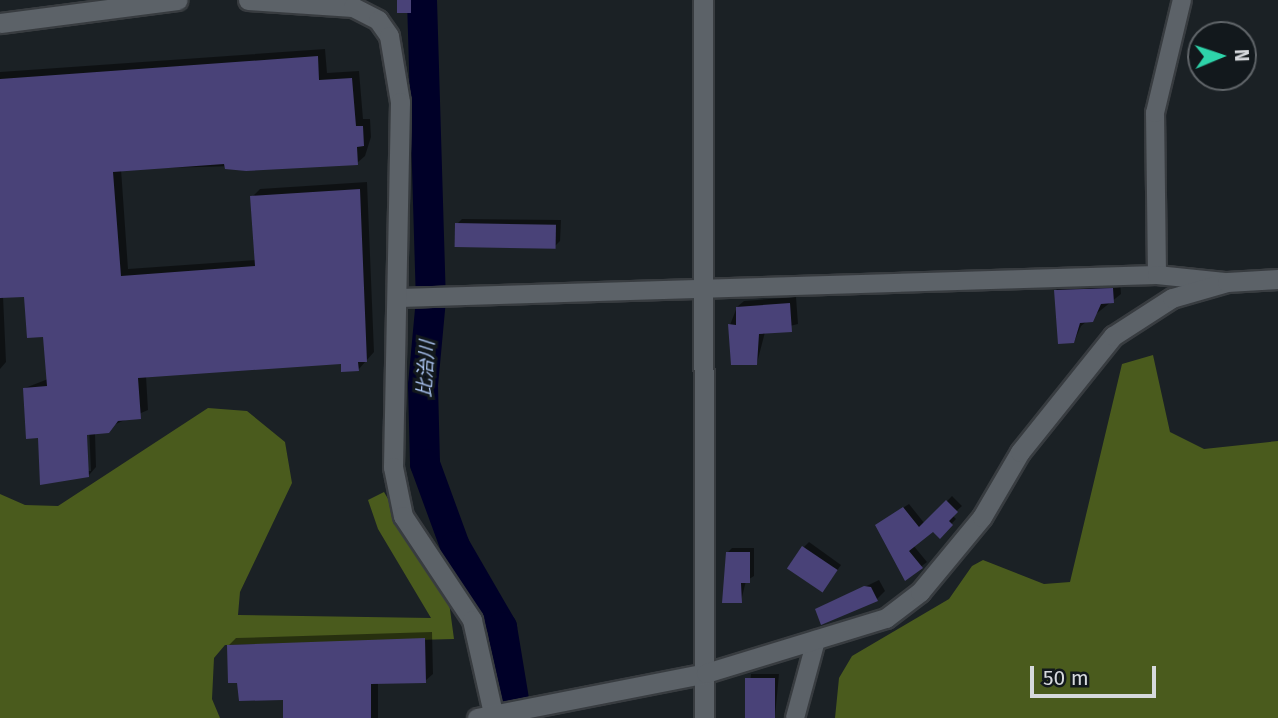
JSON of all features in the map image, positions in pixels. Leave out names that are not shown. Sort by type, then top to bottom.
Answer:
[{"type":"street","points":[[0,23],[150,1],[177,0]]},
{"type":"street","points":[[248,0],[353,7],[377,20],[389,36],[400,102],[400,298],[393,467],[403,516],[472,621],[485,716],[705,673],[886,618],[920,592],[1113,336],[1172,299],[1227,282]]},
{"type":"street","points":[[703,0],[704,718]]},
{"type":"street","points":[[1157,275],[1155,113],[1182,0]]},
{"type":"street","points":[[400,298],[703,293],[1157,275],[1227,282],[1278,279]]},
{"type":"street","points":[[795,718],[816,640]]},
{"type":"green space","points":[[1153,355],[1170,432],[1204,449],[1278,441],[1278,718],[835,718],[839,678],[852,656],[949,599],[972,566],[983,560],[1044,584],[1070,582],[1122,364]]},
{"type":"green space","points":[[208,408],[247,411],[285,442],[292,483],[240,592],[238,615],[431,618],[378,529],[368,500],[384,492],[449,602],[454,639],[225,645],[214,658],[212,699],[220,718],[0,718],[0,494],[25,505],[58,506]]},
{"type":"building","points":[[397,0],[411,0],[411,13],[397,13]]},
{"type":"building","points":[[318,56],[319,80],[352,78],[356,126],[363,126],[364,146],[357,147],[358,165],[246,171],[225,169],[224,164],[113,172],[121,276],[255,266],[250,196],[360,189],[367,362],[358,362],[359,371],[341,372],[341,364],[138,378],[141,419],[118,421],[109,433],[87,435],[89,477],[40,485],[38,438],[26,439],[23,388],[47,386],[43,337],[27,338],[24,297],[0,298],[0,79]]},
{"type":"building","points":[[455,223],[556,225],[556,249],[455,247]]},
{"type":"building","points":[[1113,288],[1114,303],[1101,304],[1093,322],[1080,323],[1074,343],[1058,344],[1054,290]]},
{"type":"building","points":[[790,303],[792,332],[759,334],[757,365],[731,365],[728,324],[736,325],[736,307]]},
{"type":"building","points":[[946,500],[958,512],[949,521],[953,525],[940,539],[933,532],[909,551],[923,568],[905,581],[875,525],[903,507],[919,527]]},
{"type":"building","points":[[802,546],[838,570],[823,592],[787,568]]},
{"type":"building","points":[[726,552],[750,552],[750,583],[741,583],[742,603],[722,603]]},
{"type":"building","points":[[864,586],[871,587],[878,601],[821,625],[815,609]]},
{"type":"building","points":[[425,638],[426,683],[371,684],[371,718],[283,718],[283,700],[239,701],[237,683],[228,683],[227,645]]},
{"type":"building","points":[[745,678],[775,678],[775,718],[745,718]]},
{"type":"waterway","name":"比治川","points":[[422,0],[431,299],[423,386],[425,464],[455,546],[502,627],[517,718]]}]
